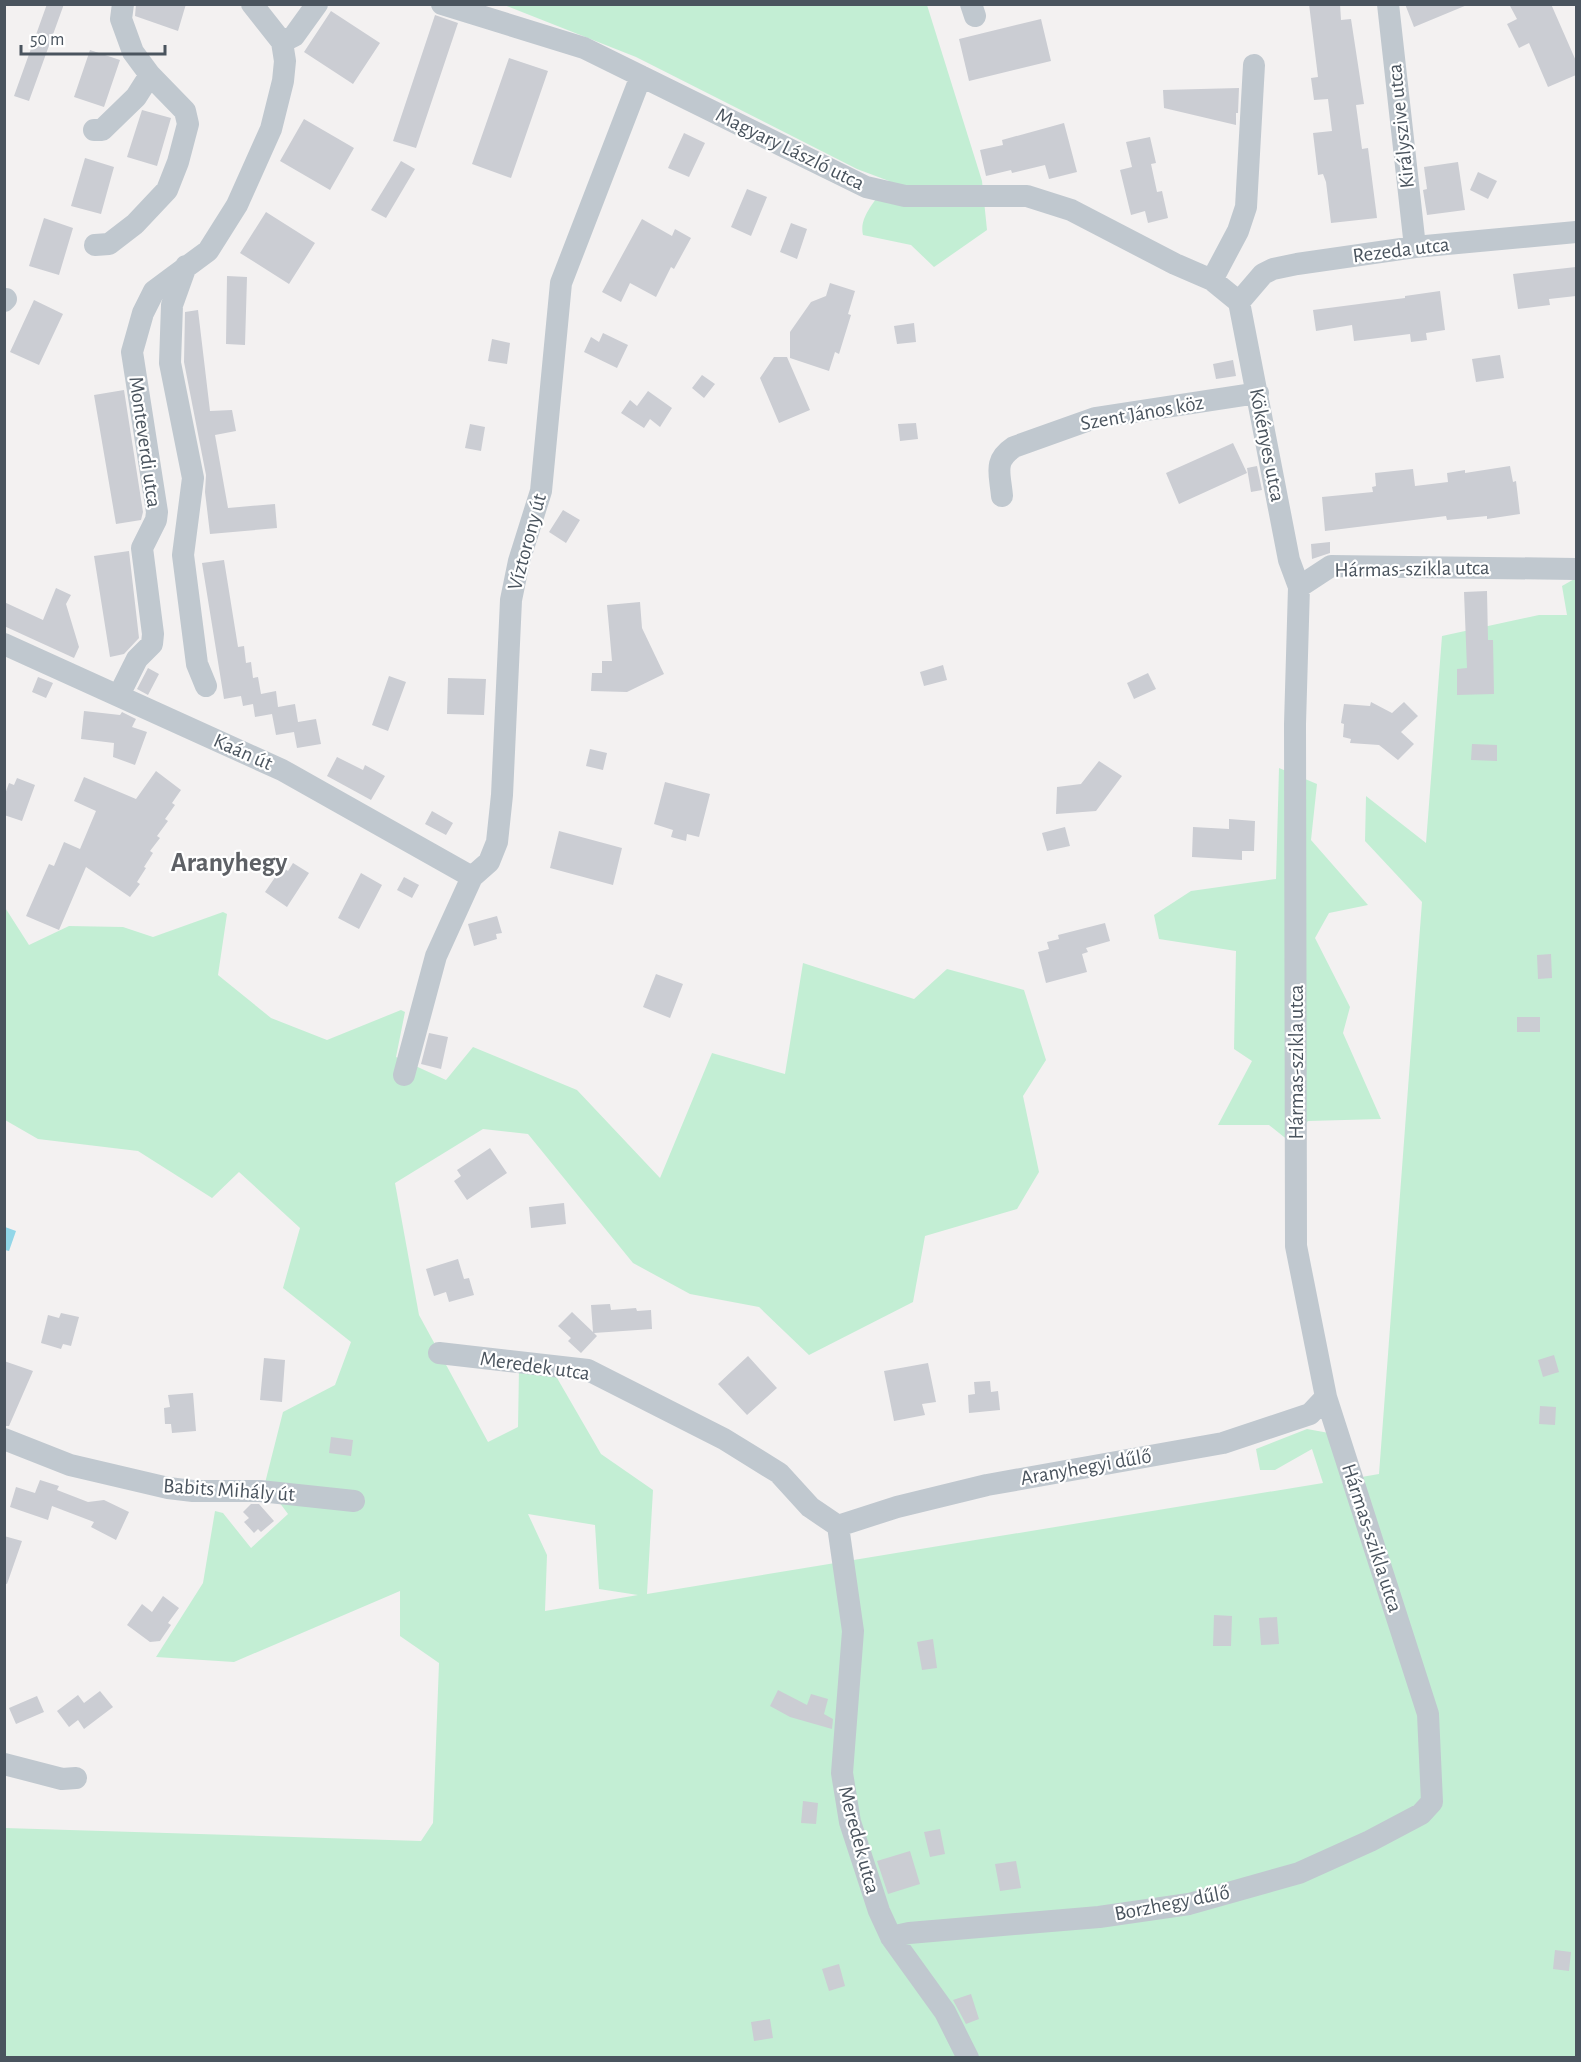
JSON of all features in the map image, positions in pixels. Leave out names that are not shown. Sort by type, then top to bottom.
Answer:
[{"type":"street","points":[[95,245],[110,244],[135,224],[166,190],[178,162],[188,124],[185,111],[150,75],[133,52],[121,19],[123,4]]},
{"type":"street","points":[[252,4],[282,42],[294,36],[316,4]]},
{"type":"street","name":"Magyary László utca","points":[[442,4],[584,48],[866,187],[905,196],[1027,196],[1071,210],[1175,264],[1212,280],[1239,302]]},
{"type":"street","name":"Királyszive utca","points":[[1388,4],[1415,247]]},
{"type":"street","name":"Monteverdi utca","points":[[119,695],[137,659],[152,644],[153,634],[142,548],[156,520],[157,512],[132,352],[143,313],[154,291],[208,251],[237,205],[271,129],[283,81],[285,61],[282,42]]},
{"type":"street","points":[[1212,280],[1238,231],[1246,207],[1254,65]]},
{"type":"street","points":[[94,130],[102,130],[136,96],[150,75]]},
{"type":"street","name":"Víztorony út","points":[[404,1075],[436,956],[472,877],[489,862],[497,842],[502,795],[511,600],[519,561],[541,491],[561,284],[641,76]]},
{"type":"street","name":"Rezeda utca","points":[[1239,302],[1263,274],[1273,269],[1297,264],[1415,247],[1576,232]]},
{"type":"street","name":"Monteverdi utca","points":[[186,266],[172,305],[170,363],[193,478],[183,555],[197,664],[206,686]]},
{"type":"street","name":"Kökényes utca","points":[[1239,302],[1288,560],[1299,587]]},
{"type":"street","name":"Szent János köz","points":[[1002,496],[999,462],[1003,454],[1014,447],[1095,418],[1258,393]]},
{"type":"street","name":"Hármas-szikla utca","points":[[1432,1802],[1428,1714],[1326,1397],[1296,1246],[1295,724],[1299,587],[1331,566],[1576,569]]},
{"type":"street","name":"Kaán út","points":[[4,644],[282,770],[472,877]]},
{"type":"street","name":"Meredek utca","points":[[439,1353],[588,1370],[724,1440],[779,1473],[810,1506],[838,1526],[853,1630],[842,1773],[850,1822],[879,1911],[891,1937],[945,2012],[969,2058]]},
{"type":"street","name":"Aranyhegyi dűlő","points":[[838,1526],[897,1507],[987,1485],[1223,1443],[1310,1414],[1326,1397]]},
{"type":"street","name":"Babits Mihály út","points":[[4,1438],[69,1465],[168,1488],[193,1491],[260,1491],[354,1501]]},
{"type":"street","points":[[4,1764],[62,1779],[76,1778]]},
{"type":"street","name":"Borzhegy dűlő","points":[[891,1937],[909,1933],[1099,1917],[1189,1904],[1299,1873],[1370,1841],[1421,1814],[1432,1802]]},
{"type":"green space","points":[[504,5],[927,5],[982,181],[987,230],[934,267],[911,245],[863,235],[862,228],[867,213],[889,181],[857,169],[636,57]]},
{"type":"green space","points":[[1576,578],[1576,2057],[5,2057],[5,1828],[421,1841],[433,1823],[439,1663],[400,1636],[400,1591],[234,1662],[156,1657],[203,1583],[215,1511],[223,1513],[251,1548],[288,1514],[265,1483],[283,1412],[335,1385],[351,1342],[283,1288],[300,1228],[239,1172],[212,1198],[138,1151],[38,1139],[5,1120],[4,906],[29,945],[69,926],[123,927],[153,937],[223,912],[227,914],[218,975],[271,1018],[327,1040],[401,1010],[405,1012],[396,1057],[446,1080],[473,1047],[577,1090],[660,1178],[712,1053],[785,1074],[803,963],[914,999],[947,969],[1024,990],[1046,1060],[1023,1096],[1039,1172],[1017,1209],[925,1236],[913,1302],[809,1355],[759,1307],[690,1294],[633,1263],[528,1134],[483,1129],[395,1183],[419,1315],[488,1442],[518,1427],[519,1369],[553,1371],[601,1454],[653,1490],[647,1594],[1323,1483],[1312,1449],[1275,1470],[1260,1470],[1256,1449],[1307,1429],[1329,1433],[1344,1480],[1379,1474],[1422,902],[1365,841],[1366,796],[1426,843],[1442,636],[1539,615],[1567,615],[1562,586]],"holes":[[[528,1514],[595,1525],[599,1589],[638,1595],[545,1611],[547,1555]]]},
{"type":"green space","points":[[1279,768],[1317,784],[1311,840],[1368,905],[1329,913],[1315,938],[1350,1007],[1343,1033],[1381,1119],[1308,1121],[1289,1141],[1269,1125],[1218,1125],[1252,1061],[1234,1049],[1236,951],[1159,939],[1154,915],[1191,891],[1276,879]]},
{"type":"water","points":[[5,1227],[16,1231],[9,1251],[5,1250]]},
{"type":"building","points":[[47,4],[64,4],[29,101],[14,96]]},
{"type":"building","points":[[136,4],[186,4],[178,31],[135,16]]},
{"type":"building","points":[[1309,4],[1340,4],[1341,20],[1351,19],[1364,104],[1356,105],[1362,149],[1368,148],[1377,218],[1331,223],[1326,182],[1323,174],[1318,175],[1313,133],[1332,131],[1328,99],[1314,100],[1311,78],[1318,77]]},
{"type":"building","points":[[1405,4],[1467,4],[1467,5],[1414,27]]},
{"type":"building","points":[[1509,4],[1551,4],[1576,61],[1576,75],[1548,87],[1529,43],[1519,48],[1507,24],[1517,19]]},
{"type":"building","points":[[331,11],[380,43],[353,84],[304,52]]},
{"type":"building","points":[[435,15],[458,23],[416,148],[393,141]]},
{"type":"building","points":[[1041,19],[1051,61],[969,81],[959,39]]},
{"type":"building","points":[[90,50],[120,60],[104,107],[74,97]]},
{"type":"building","points":[[509,58],[548,71],[511,178],[472,164]]},
{"type":"building","points":[[1239,88],[1236,125],[1164,108],[1163,90]]},
{"type":"building","points":[[142,110],[171,118],[157,166],[127,157]]},
{"type":"building","points":[[304,119],[354,148],[330,190],[280,161]]},
{"type":"building","points":[[1064,123],[1077,172],[1049,179],[1045,165],[1012,173],[1011,170],[986,176],[980,150],[1003,145],[1002,140]]},
{"type":"building","points":[[684,133],[705,143],[689,177],[668,168]]},
{"type":"building","points":[[1150,137],[1156,163],[1151,164],[1157,192],[1162,191],[1168,218],[1148,223],[1145,211],[1131,215],[1120,170],[1132,167],[1126,142]]},
{"type":"building","points":[[85,158],[114,167],[101,214],[71,206]]},
{"type":"building","points":[[401,161],[415,169],[386,218],[371,210]]},
{"type":"building","points":[[1458,162],[1465,210],[1427,215],[1423,190],[1427,189],[1424,167]]},
{"type":"building","points":[[1478,172],[1497,181],[1488,199],[1470,190]]},
{"type":"building","points":[[747,189],[767,197],[751,236],[731,227]]},
{"type":"building","points":[[266,212],[315,243],[289,284],[240,253]]},
{"type":"building","points":[[44,218],[73,228],[59,275],[29,266]]},
{"type":"building","points":[[642,219],[672,236],[675,229],[691,238],[674,269],[671,267],[656,297],[630,283],[621,302],[602,292]]},
{"type":"building","points":[[791,223],[807,229],[797,259],[780,252]]},
{"type":"building","points":[[1576,267],[1576,296],[1549,299],[1550,305],[1518,309],[1513,274]]},
{"type":"building","points":[[227,276],[247,277],[245,345],[226,344]]},
{"type":"building","points":[[830,283],[855,291],[848,314],[851,315],[839,354],[835,352],[829,371],[790,358],[790,332],[811,302],[826,296]]},
{"type":"building","points":[[1440,291],[1445,330],[1426,333],[1427,340],[1411,342],[1410,334],[1354,341],[1352,325],[1316,331],[1313,310]]},
{"type":"building","points":[[34,300],[63,314],[39,365],[10,352]]},
{"type":"building","points":[[198,310],[210,411],[232,410],[236,431],[215,435],[228,508],[275,504],[277,528],[210,534],[205,492],[206,475],[184,362],[185,312]]},
{"type":"building","points":[[914,323],[916,342],[897,344],[894,326]]},
{"type":"building","points":[[603,333],[628,345],[617,368],[584,352],[591,337],[599,342]]},
{"type":"building","points":[[492,339],[510,343],[507,364],[488,361]]},
{"type":"building","points":[[1500,355],[1504,378],[1476,382],[1472,359]]},
{"type":"building","points":[[774,357],[787,357],[810,410],[779,423],[760,378]]},
{"type":"building","points":[[1233,360],[1236,376],[1216,379],[1213,364]]},
{"type":"building","points":[[702,375],[715,384],[704,398],[692,388]]},
{"type":"building","points":[[124,390],[143,512],[141,520],[116,524],[94,395]]},
{"type":"building","points":[[648,391],[672,408],[660,427],[650,419],[644,428],[621,413],[630,400],[637,406]]},
{"type":"building","points":[[916,423],[918,439],[900,441],[898,424]]},
{"type":"building","points":[[470,424],[485,427],[481,451],[465,448]]},
{"type":"building","points":[[1233,443],[1247,473],[1179,504],[1166,473]]},
{"type":"building","points":[[1257,466],[1262,490],[1251,492],[1247,468]]},
{"type":"building","points":[[1510,466],[1513,482],[1516,481],[1520,514],[1487,519],[1487,516],[1447,520],[1446,516],[1325,531],[1322,497],[1373,492],[1372,487],[1376,486],[1375,473],[1413,469],[1415,486],[1448,482],[1447,473],[1465,470],[1465,473]]},
{"type":"building","points":[[563,510],[580,520],[566,543],[549,532]]},
{"type":"building","points":[[1330,542],[1330,553],[1312,559],[1311,544]]},
{"type":"building","points":[[129,551],[139,638],[124,654],[110,657],[94,556]]},
{"type":"building","points":[[224,560],[238,647],[244,646],[246,663],[251,662],[253,678],[258,677],[261,694],[276,691],[278,707],[295,704],[298,722],[316,719],[321,744],[297,748],[294,732],[276,735],[272,714],[255,717],[253,704],[243,706],[241,696],[224,699],[202,563]]},
{"type":"building","points":[[56,588],[71,595],[66,604],[79,647],[74,658],[4,626],[4,602],[43,620]]},
{"type":"building","points":[[1487,591],[1488,640],[1493,640],[1494,694],[1457,695],[1457,669],[1467,668],[1464,592]]},
{"type":"building","points":[[640,602],[642,628],[664,674],[627,692],[591,691],[592,673],[602,673],[602,661],[612,661],[607,605]]},
{"type":"building","points":[[943,665],[947,680],[924,686],[920,672]]},
{"type":"building","points":[[148,668],[159,674],[148,695],[137,689]]},
{"type":"building","points":[[1148,673],[1156,689],[1134,699],[1127,683]]},
{"type":"building","points":[[389,676],[406,682],[388,731],[372,725]]},
{"type":"building","points":[[38,677],[53,683],[46,698],[32,692]]},
{"type":"building","points":[[448,678],[486,679],[484,715],[447,714]]},
{"type":"building","points":[[1371,702],[1392,713],[1404,702],[1418,716],[1401,732],[1414,744],[1398,760],[1379,745],[1350,743],[1351,739],[1343,737],[1344,724],[1341,723],[1344,704],[1370,706]]},
{"type":"building","points":[[84,711],[120,715],[122,712],[136,719],[132,727],[147,732],[135,765],[113,757],[114,743],[81,739]]},
{"type":"building","points":[[1472,744],[1497,745],[1497,761],[1471,760]]},
{"type":"building","points":[[590,749],[607,753],[603,770],[586,766]]},
{"type":"building","points":[[337,757],[363,770],[365,765],[385,776],[371,800],[327,776]]},
{"type":"building","points":[[1099,761],[1122,776],[1096,811],[1056,814],[1057,787],[1081,784]]},
{"type":"building","points":[[156,771],[181,790],[172,803],[175,805],[165,819],[168,821],[157,836],[160,838],[150,851],[153,853],[137,882],[140,884],[130,897],[86,867],[59,930],[26,916],[49,864],[54,866],[64,842],[80,849],[96,811],[74,801],[84,777],[136,799]]},
{"type":"building","points":[[17,778],[35,785],[22,821],[4,815],[4,797],[9,783],[14,785]]},
{"type":"building","points":[[665,782],[710,794],[699,837],[687,834],[686,841],[671,837],[673,830],[654,824]]},
{"type":"building","points":[[432,811],[453,823],[446,835],[425,824]]},
{"type":"building","points":[[1229,819],[1255,821],[1254,851],[1242,851],[1242,860],[1192,857],[1193,827],[1229,829]]},
{"type":"building","points":[[1065,827],[1070,846],[1047,851],[1042,833]]},
{"type":"building","points":[[559,831],[622,848],[613,885],[550,868]]},
{"type":"building","points":[[293,863],[309,873],[287,907],[265,892],[282,867],[288,871]]},
{"type":"building","points":[[361,873],[382,885],[359,929],[338,918]]},
{"type":"building","points":[[404,877],[419,885],[412,898],[397,890]]},
{"type":"building","points":[[497,916],[502,933],[496,934],[497,939],[474,946],[468,924]]},
{"type":"building","points":[[1105,923],[1110,941],[1086,948],[1088,952],[1082,954],[1087,972],[1046,983],[1038,952],[1049,949],[1047,942],[1059,939],[1058,935]]},
{"type":"building","points":[[1551,954],[1552,978],[1538,979],[1537,955]]},
{"type":"building","points":[[656,974],[683,984],[670,1018],[643,1007]]},
{"type":"building","points":[[1517,1017],[1540,1017],[1540,1032],[1517,1032]]},
{"type":"building","points":[[429,1033],[448,1037],[441,1069],[421,1064]]},
{"type":"building","points":[[490,1148],[507,1173],[467,1200],[454,1181],[461,1176],[457,1170]]},
{"type":"building","points":[[564,1203],[566,1224],[531,1228],[529,1207]]},
{"type":"building","points":[[458,1259],[464,1279],[469,1278],[474,1295],[449,1302],[446,1292],[434,1296],[426,1269]]},
{"type":"building","points":[[610,1304],[611,1310],[636,1308],[637,1311],[651,1310],[652,1329],[594,1333],[597,1336],[581,1353],[568,1341],[571,1338],[558,1326],[572,1312],[593,1332],[591,1305]]},
{"type":"building","points":[[61,1313],[79,1317],[71,1346],[63,1344],[61,1349],[41,1343],[48,1315],[59,1318]]},
{"type":"building","points":[[1554,1355],[1559,1372],[1543,1377],[1538,1360]]},
{"type":"building","points":[[748,1356],[777,1388],[747,1415],[718,1384]]},
{"type":"building","points":[[264,1358],[285,1360],[282,1402],[260,1400]]},
{"type":"building","points":[[4,1361],[33,1371],[9,1426],[4,1426]]},
{"type":"building","points":[[928,1363],[936,1402],[922,1404],[925,1415],[894,1421],[884,1371]]},
{"type":"building","points":[[990,1381],[991,1392],[998,1391],[1000,1410],[969,1413],[968,1395],[975,1394],[974,1382]]},
{"type":"building","points":[[193,1393],[196,1431],[172,1433],[171,1424],[165,1424],[164,1408],[170,1407],[168,1395]]},
{"type":"building","points":[[1540,1406],[1556,1407],[1555,1425],[1539,1424]]},
{"type":"building","points":[[331,1437],[353,1440],[351,1456],[329,1453]]},
{"type":"building","points":[[40,1480],[59,1486],[57,1490],[88,1502],[104,1500],[129,1512],[116,1540],[91,1527],[94,1522],[52,1506],[48,1520],[10,1507],[16,1487],[35,1493]]},
{"type":"building","points":[[251,1504],[259,1504],[274,1521],[261,1532],[258,1529],[254,1533],[244,1522],[249,1518],[243,1512]]},
{"type":"building","points":[[4,1536],[22,1541],[7,1584],[4,1583]]},
{"type":"building","points":[[163,1596],[179,1608],[168,1623],[171,1625],[160,1641],[150,1642],[127,1625],[142,1604],[152,1612]]},
{"type":"building","points":[[1214,1615],[1232,1616],[1231,1646],[1213,1646]]},
{"type":"building","points":[[1277,1617],[1279,1644],[1261,1645],[1259,1618]]},
{"type":"building","points":[[933,1639],[937,1668],[922,1670],[917,1642]]},
{"type":"building","points":[[778,1690],[807,1705],[811,1694],[828,1699],[824,1714],[833,1719],[832,1729],[790,1717],[770,1706]]},
{"type":"building","points":[[100,1691],[113,1707],[84,1729],[78,1720],[69,1727],[57,1711],[78,1695],[84,1703]]},
{"type":"building","points":[[37,1696],[44,1712],[16,1724],[9,1708]]},
{"type":"building","points":[[803,1801],[818,1803],[816,1824],[801,1823]]},
{"type":"building","points":[[940,1829],[945,1854],[930,1857],[924,1832]]},
{"type":"building","points":[[910,1851],[920,1884],[888,1894],[877,1861]]},
{"type":"building","points":[[1016,1861],[1021,1888],[1000,1891],[995,1864]]},
{"type":"building","points":[[1555,1950],[1571,1952],[1569,1971],[1553,1969]]},
{"type":"building","points":[[839,1964],[845,1986],[829,1991],[822,1969]]},
{"type":"building","points":[[971,1994],[979,2019],[966,2024],[953,2000]]},
{"type":"building","points":[[770,2019],[773,2038],[754,2041],[751,2022]]},
{"type":"district","name":"Aranyhegy","points":[[229,862]]}]
